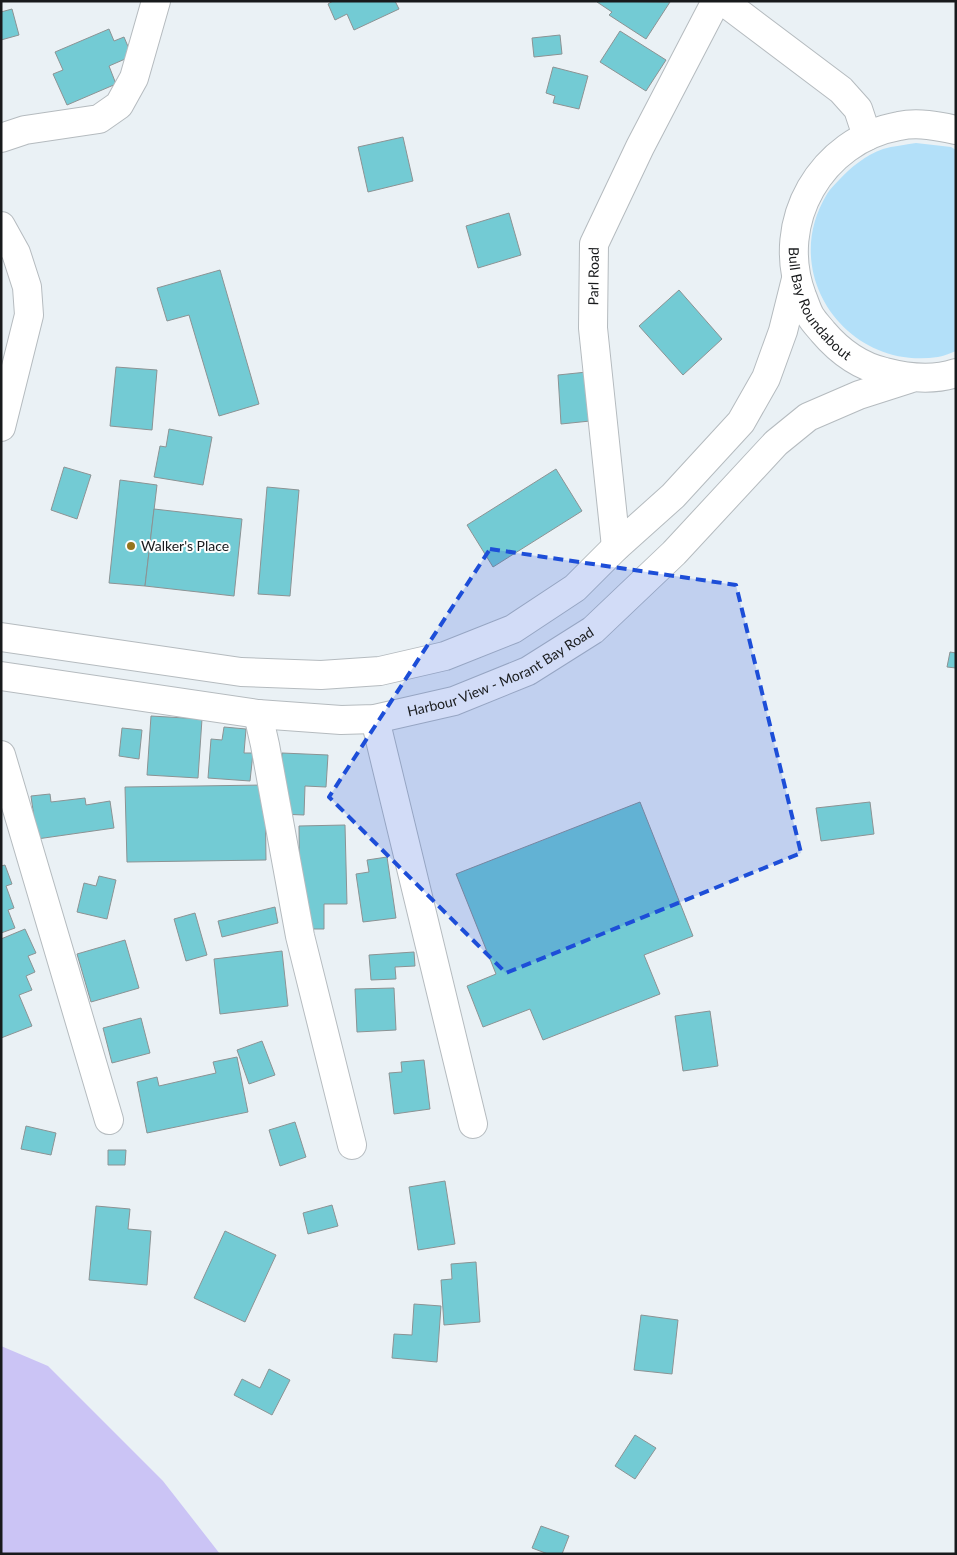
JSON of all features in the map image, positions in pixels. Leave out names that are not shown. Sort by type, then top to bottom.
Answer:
[{"type":"main road","points":[[1,138],[25,130],[99,119],[119,106],[134,78],[156,1]]},
{"type":"main road","name":"Parl Road","points":[[616,547],[594,328],[594,244],[640,147],[716,1]]},
{"type":"main road","points":[[722,1],[841,90],[858,109],[867,136]]},
{"type":"main road","name":"Bull Bay Roundabout","points":[[949,124],[900,126],[867,136],[838,155],[814,180],[800,212],[793,246],[796,279],[810,317],[836,347],[870,368],[908,378],[946,376],[956,373]]},
{"type":"main road","points":[[1,226],[16,253],[26,287],[29,315],[1,427]]},
{"type":"main road","points":[[1,637],[241,672],[321,675],[380,671],[445,656],[513,629],[575,588],[616,547],[673,496],[741,422],[766,378],[783,331],[796,279]]},
{"type":"main road","name":"Harbour View - Morant Bay Road","points":[[1,676],[258,714],[341,720],[375,719],[454,701],[528,671],[593,630],[674,553],[776,444],[808,417],[859,395],[908,378]]},
{"type":"main road","points":[[258,714],[266,745],[300,936],[352,1145]]},
{"type":"main road","points":[[375,719],[473,1124]]},
{"type":"main road","points":[[1,755],[109,1120]]},
{"type":"highlighted area","points":[[490,549],[736,585],[801,853],[506,973],[329,797]]},
{"type":"shaded area","points":[[916,143],[951,147],[956,150],[956,351],[938,357],[905,357],[875,349],[850,333],[830,311],[817,284],[811,255],[814,225],[827,194],[834,185],[865,158],[887,148]]},
{"type":"shaded area","points":[[1,1346],[48,1366],[163,1481],[220,1554],[1,1554]]},
{"type":"building","points":[[333,1],[395,1],[399,9],[354,30],[347,14],[335,20],[328,4]]},
{"type":"building","points":[[597,2],[670,2],[646,39],[609,15],[612,12]]},
{"type":"building","points":[[12,9],[19,35],[1,40],[1,12]]},
{"type":"building","points":[[109,29],[114,41],[124,37],[132,56],[109,66],[116,84],[67,105],[53,74],[63,70],[55,52]]},
{"type":"building","points":[[620,31],[666,60],[646,91],[600,62]]},
{"type":"building","points":[[560,35],[562,54],[534,57],[532,38]]},
{"type":"building","points":[[553,67],[588,76],[579,109],[553,103],[555,96],[546,93]]},
{"type":"building","points":[[403,137],[413,181],[368,192],[358,147]]},
{"type":"building","points":[[509,213],[521,255],[478,268],[466,226]]},
{"type":"building","points":[[220,270],[259,404],[219,416],[189,315],[167,321],[157,288]]},
{"type":"building","points":[[679,290],[722,339],[683,375],[639,326]]},
{"type":"building","points":[[116,367],[157,370],[152,430],[110,426]]},
{"type":"building","points":[[587,372],[590,421],[561,424],[558,375]]},
{"type":"building","points":[[169,429],[212,437],[203,485],[154,477],[160,446],[166,447]]},
{"type":"building","points":[[64,467],[91,475],[77,519],[51,510]]},
{"type":"building","points":[[556,469],[582,511],[493,567],[467,525]]},
{"type":"building","name":"Walker's Place","points":[[120,480],[157,485],[145,586],[109,583]]},
{"type":"building","points":[[267,487],[299,490],[290,596],[258,594]]},
{"type":"building","points":[[154,509],[242,519],[234,596],[145,586]]},
{"type":"building","points":[[950,652],[956,653],[956,668],[947,667]]},
{"type":"building","points":[[151,716],[202,719],[198,778],[147,775]]},
{"type":"building","points":[[224,727],[246,729],[244,753],[253,753],[250,781],[208,778],[211,739],[222,740]]},
{"type":"building","points":[[122,728],[142,730],[139,759],[119,756]]},
{"type":"building","points":[[282,753],[328,755],[326,787],[305,786],[304,815],[279,814]]},
{"type":"building","points":[[265,785],[266,860],[127,862],[125,787]]},
{"type":"building","points":[[50,794],[51,802],[85,798],[86,805],[110,801],[114,828],[37,839],[31,796]]},
{"type":"building","points":[[640,802],[693,936],[644,955],[660,994],[543,1040],[530,1009],[483,1027],[467,986],[496,974],[456,874]]},
{"type":"building","points":[[870,802],[874,834],[821,841],[816,808]]},
{"type":"building","points":[[345,825],[347,904],[324,904],[324,929],[300,929],[299,826]]},
{"type":"building","points":[[387,857],[396,918],[363,922],[356,874],[369,872],[367,860]]},
{"type":"building","points":[[5,865],[12,884],[6,886],[14,908],[8,910],[15,928],[1,933],[1,866]]},
{"type":"building","points":[[99,876],[116,880],[107,919],[77,912],[84,883],[96,886]]},
{"type":"building","points":[[275,907],[278,923],[222,937],[218,921]]},
{"type":"building","points":[[195,913],[207,955],[186,961],[174,919]]},
{"type":"building","points":[[25,929],[36,953],[28,956],[35,972],[26,976],[32,990],[19,995],[32,1026],[1,1038],[1,939]]},
{"type":"building","points":[[125,940],[139,988],[91,1002],[77,954]]},
{"type":"building","points":[[282,951],[288,1006],[220,1014],[214,959]]},
{"type":"building","points":[[414,952],[415,966],[395,967],[396,979],[371,980],[369,955]]},
{"type":"building","points":[[394,988],[396,1030],[357,1032],[355,989]]},
{"type":"building","points":[[710,1011],[718,1066],[683,1071],[675,1016]]},
{"type":"building","points":[[141,1018],[150,1053],[112,1063],[103,1028]]},
{"type":"building","points":[[262,1041],[275,1075],[249,1084],[237,1050]]},
{"type":"building","points":[[237,1057],[248,1112],[147,1133],[137,1082],[157,1077],[159,1086],[216,1073],[213,1062]]},
{"type":"building","points":[[424,1060],[430,1109],[394,1114],[389,1073],[402,1072],[401,1062]]},
{"type":"building","points":[[295,1122],[306,1157],[280,1166],[269,1130]]},
{"type":"building","points":[[26,1126],[56,1133],[51,1155],[21,1149]]},
{"type":"building","points":[[108,1150],[126,1150],[125,1165],[108,1165]]},
{"type":"building","points":[[445,1181],[455,1244],[418,1250],[409,1187]]},
{"type":"building","points":[[332,1205],[338,1226],[308,1234],[303,1213]]},
{"type":"building","points":[[96,1206],[130,1209],[128,1229],[151,1231],[147,1285],[89,1280]]},
{"type":"building","points":[[225,1231],[276,1255],[245,1322],[194,1298]]},
{"type":"building","points":[[476,1262],[480,1322],[444,1325],[441,1280],[452,1279],[451,1264]]},
{"type":"building","points":[[414,1304],[441,1306],[437,1362],[392,1358],[394,1334],[412,1335]]},
{"type":"building","points":[[641,1315],[678,1320],[672,1374],[634,1370]]},
{"type":"building","points":[[269,1369],[290,1380],[272,1415],[234,1395],[242,1379],[260,1388]]},
{"type":"building","points":[[635,1435],[656,1448],[635,1479],[615,1466]]},
{"type":"building","points":[[541,1526],[569,1536],[562,1554],[548,1554],[532,1548]]},
{"type":"place","name":"Walker's Place","points":[[131,546]]}]
